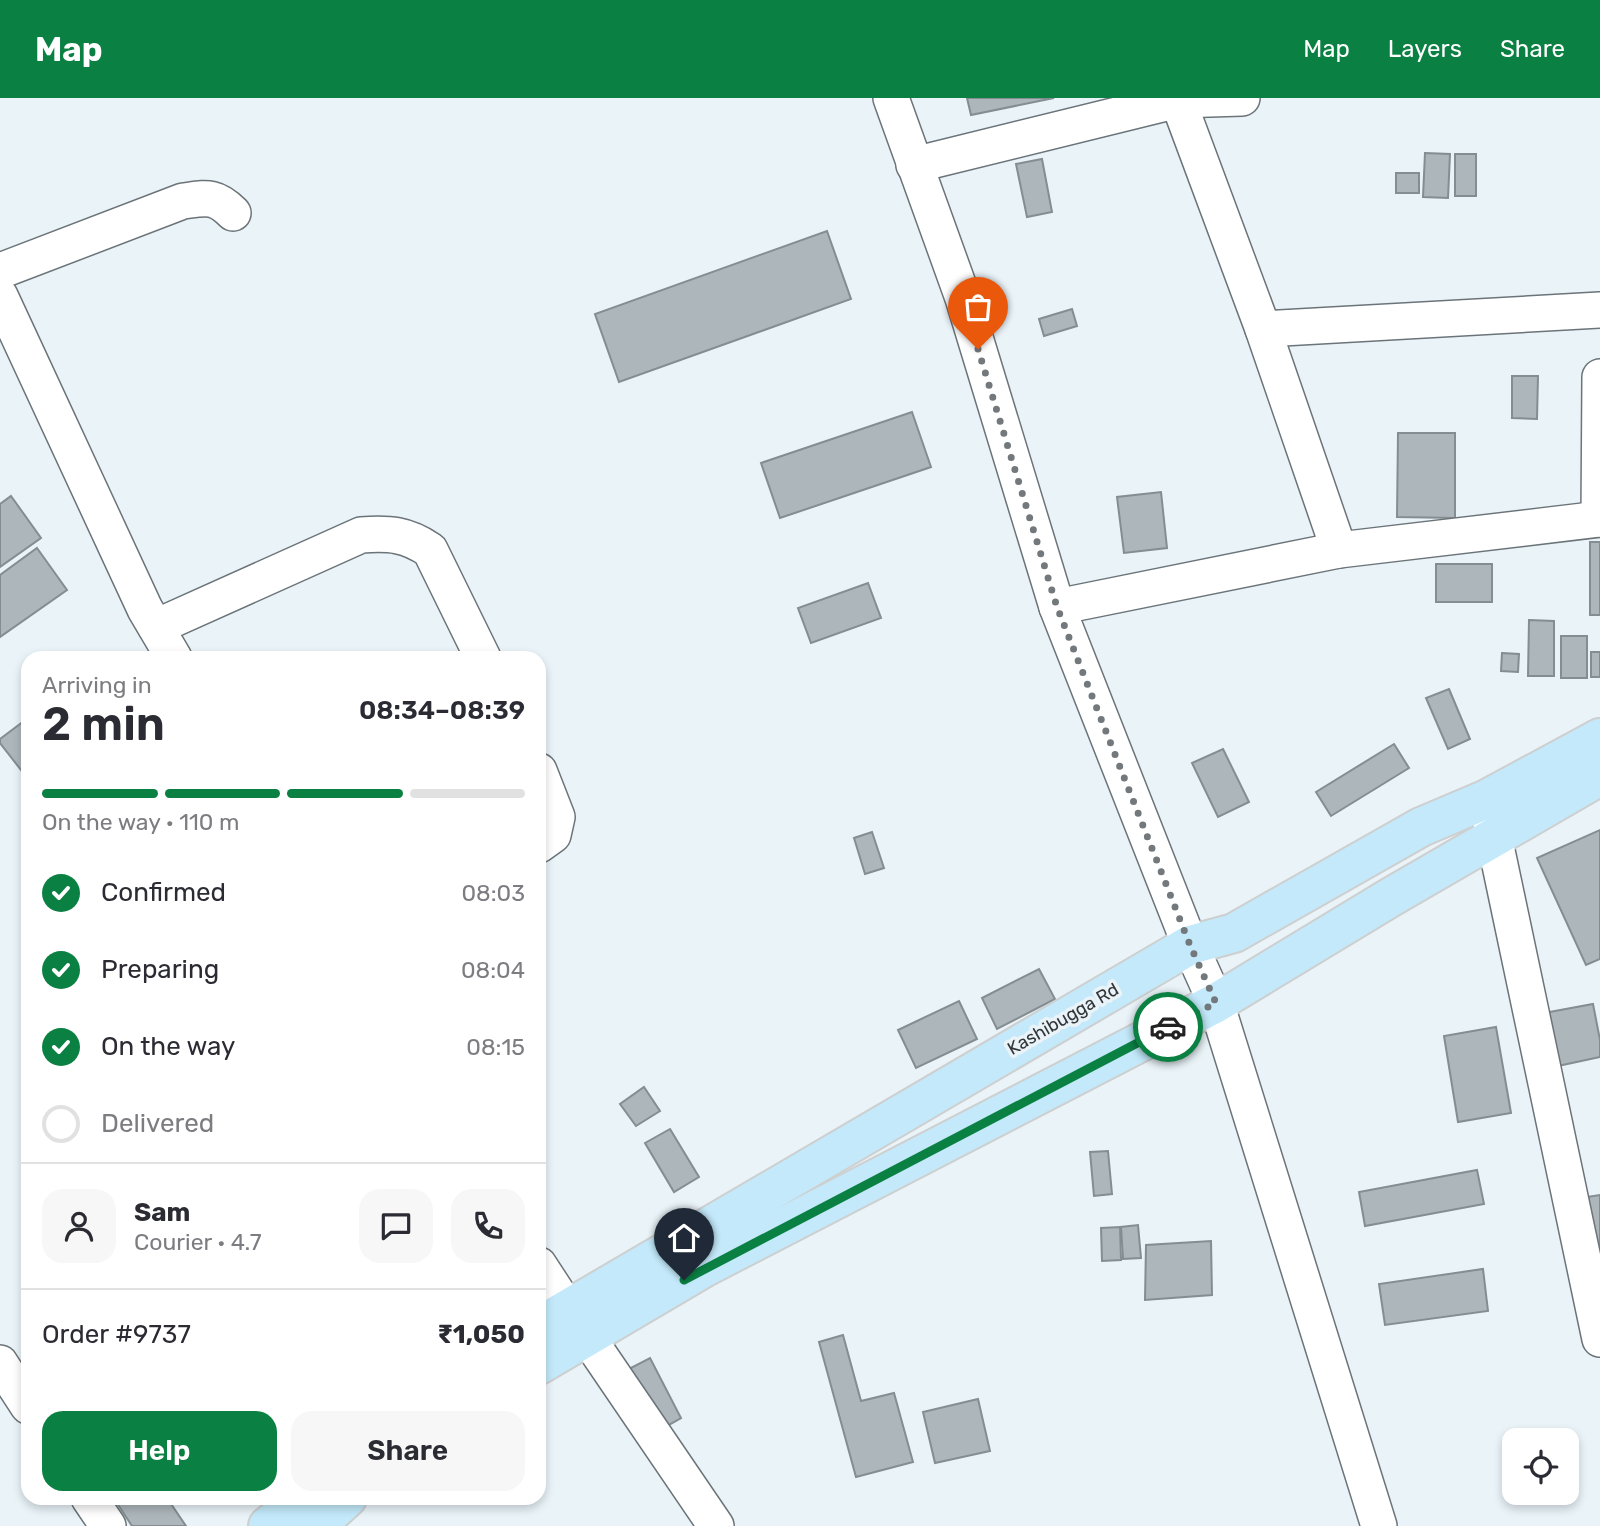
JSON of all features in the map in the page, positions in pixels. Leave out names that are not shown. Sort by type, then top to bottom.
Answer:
[{"type":"main road","name":"Kashibugga Rd","points":[[546,1354],[565,1324],[1190,945],[1234,933],[1421,827],[1487,799],[1600,738]]},
{"type":"main road","name":"Kashibugga Rd","points":[[565,1324],[707,1266],[1216,1003],[1391,897],[1600,776]]},
{"type":"main road","points":[[268,1526],[294,1505]]},
{"type":"main road","points":[[316,1526],[339,1505]]},
{"type":"street","points":[[891,98],[963,298],[1057,607],[1190,945],[1216,1003],[1379,1526]]},
{"type":"street","points":[[914,165],[1177,99],[1242,98]]},
{"type":"street","points":[[1177,99],[1263,330],[1339,550]]},
{"type":"street","points":[[0,271],[183,201],[202,198],[220,201],[233,213]]},
{"type":"street","points":[[2,304],[170,651]]},
{"type":"street","points":[[1263,330],[1600,310]]},
{"type":"street","points":[[1057,607],[1339,550],[1599,519],[1600,377]]},
{"type":"street","points":[[156,627],[361,535],[387,533],[413,538],[430,550],[480,651]]},
{"type":"street","points":[[546,789],[557,817],[553,835],[546,840]]},
{"type":"street","points":[[1487,799],[1493,838],[1600,1339]]},
{"type":"street","points":[[546,1281],[565,1324],[716,1526]]},
{"type":"street","points":[[0,1363],[21,1395]]},
{"type":"street","points":[[94,1505],[108,1526]]},
{"type":"building","points":[[967,98],[1054,98],[971,115]]},
{"type":"building","points":[[1425,153],[1450,154],[1448,198],[1423,197]]},
{"type":"building","points":[[1455,154],[1476,154],[1476,196],[1455,196]]},
{"type":"building","points":[[1042,159],[1052,212],[1027,217],[1016,164]]},
{"type":"building","points":[[1396,173],[1419,173],[1419,193],[1396,193]]},
{"type":"building","points":[[827,231],[851,299],[619,382],[595,314]]},
{"type":"building","points":[[1072,309],[1077,326],[1044,336],[1039,319]]},
{"type":"building","points":[[1512,376],[1538,376],[1537,419],[1512,418]]},
{"type":"building","points":[[912,412],[931,467],[780,518],[761,463]]},
{"type":"building","points":[[1398,433],[1455,433],[1455,518],[1397,517]]},
{"type":"building","points":[[1161,492],[1167,548],[1124,553],[1117,497]]},
{"type":"building","points":[[11,496],[41,538],[0,567],[0,504]]},
{"type":"building","points":[[1590,542],[1600,542],[1600,615],[1590,615]]},
{"type":"building","points":[[37,548],[67,590],[0,637],[0,575]]},
{"type":"building","points":[[1436,564],[1492,564],[1492,602],[1436,602]]},
{"type":"building","points":[[868,583],[881,618],[811,643],[798,608]]},
{"type":"building","points":[[1529,620],[1554,621],[1554,676],[1528,676]]},
{"type":"building","points":[[1561,636],[1587,636],[1587,678],[1561,678]]},
{"type":"building","points":[[1591,652],[1600,652],[1600,677],[1591,677]]},
{"type":"building","points":[[1502,653],[1519,654],[1518,672],[1501,671]]},
{"type":"building","points":[[1449,689],[1470,739],[1448,749],[1426,698]]},
{"type":"building","points":[[21,723],[21,770],[0,743],[0,739]]},
{"type":"building","points":[[1394,744],[1409,768],[1331,816],[1316,792]]},
{"type":"building","points":[[1223,749],[1249,802],[1218,817],[1192,763]]},
{"type":"building","points":[[1600,830],[1600,959],[1586,965],[1537,858]]},
{"type":"building","points":[[872,832],[884,868],[865,874],[854,838]]},
{"type":"building","points":[[1039,969],[1055,999],[997,1029],[982,998]]},
{"type":"building","points":[[959,1001],[977,1039],[916,1068],[898,1030]]},
{"type":"building","points":[[1593,1004],[1600,1040],[1600,1057],[1544,1069],[1533,1015]]},
{"type":"building","points":[[1496,1027],[1511,1113],[1458,1122],[1444,1036]]},
{"type":"building","points":[[644,1087],[660,1111],[636,1126],[620,1104]]},
{"type":"building","points":[[670,1129],[699,1177],[674,1192],[645,1143]]},
{"type":"building","points":[[1108,1151],[1112,1194],[1094,1196],[1090,1152]]},
{"type":"building","points":[[1477,1170],[1484,1204],[1365,1226],[1359,1192]]},
{"type":"building","points":[[1600,1195],[1600,1276],[1574,1199]]},
{"type":"building","points":[[1138,1225],[1141,1258],[1123,1259],[1121,1227]]},
{"type":"building","points":[[1120,1227],[1121,1260],[1102,1261],[1101,1228]]},
{"type":"building","points":[[1211,1241],[1212,1295],[1145,1300],[1146,1245]]},
{"type":"building","points":[[1483,1269],[1488,1311],[1385,1325],[1379,1284]]},
{"type":"building","points":[[843,1335],[861,1401],[894,1393],[913,1462],[856,1477],[819,1342]]},
{"type":"building","points":[[650,1358],[681,1418],[658,1431],[627,1370]]},
{"type":"building","points":[[978,1399],[990,1451],[935,1463],[923,1412]]},
{"type":"building","points":[[118,1505],[172,1505],[186,1526],[132,1526]]},
{"type":"way so far","points":[[978,349],[1057,607],[1190,945],[1216,1003],[1168,1027]]},
{"type":"route","points":[[684,1280],[1168,1027]]}]
